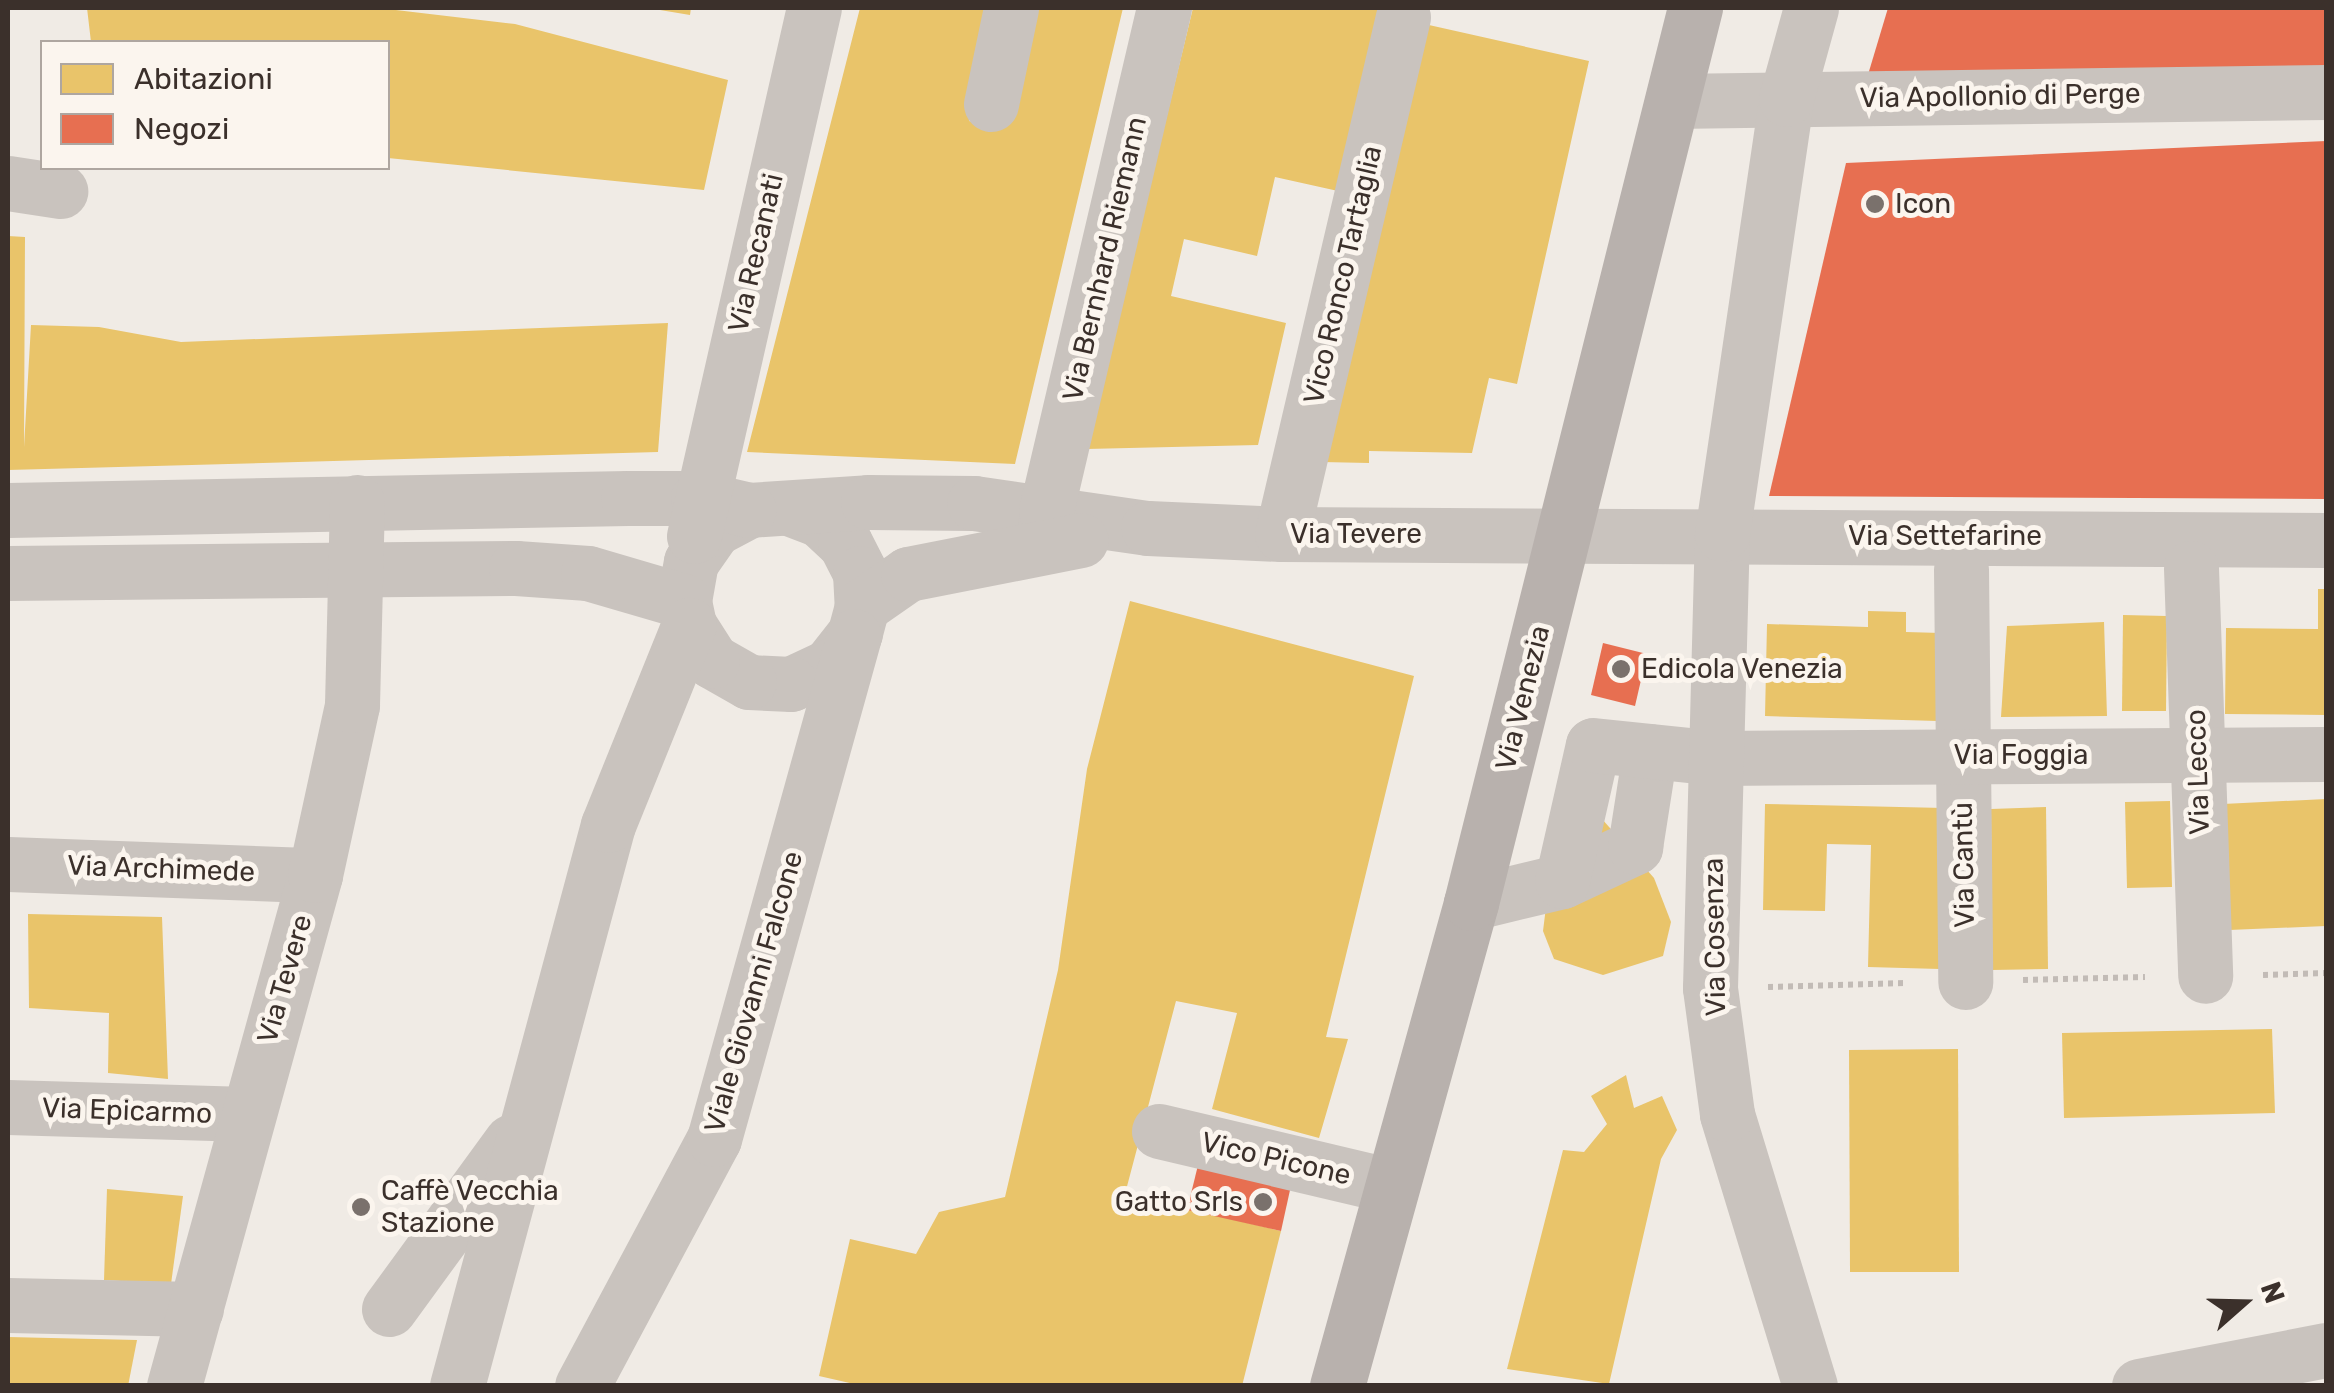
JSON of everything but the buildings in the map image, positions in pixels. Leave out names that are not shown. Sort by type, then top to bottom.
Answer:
[{"type":"main road","name":"Via Venezia","points":[[1336,1386],[1471,903],[1695,8]]},
{"type":"street","name":"Via Recanati","points":[[745,505],[814,8]]},
{"type":"street","points":[[991,104],[1011,8]]},
{"type":"street","name":"Via Bernhard Riemann","points":[[1046,528],[1164,8]]},
{"type":"street","points":[[1722,534],[1786,99],[1810,8]]},
{"type":"street","name":"Vico Ronco Tartaglia","points":[[1282,534],[1403,17]]},
{"type":"street","name":"Via Apollonio di Perge","points":[[1673,101],[2326,92]]},
{"type":"street","points":[[8,510],[357,502],[745,505],[820,520],[845,543],[860,573],[859,620]]},
{"type":"street","name":"Via Tevere","points":[[174,1386],[315,875],[352,705],[360,565],[357,502]]},
{"type":"street","name":"Via Tevere","points":[[745,505],[938,502],[1046,528],[1282,534],[1564,534]]},
{"type":"street","points":[[457,1386],[608,825],[688,596],[745,505]]},
{"type":"street","points":[[688,596],[712,661],[763,683],[791,684],[829,666],[859,620],[908,574],[1046,528]]},
{"type":"street","name":"Via Settefarine","points":[[1564,534],[2326,540]]},
{"type":"street","name":"Via Cosenza","points":[[1722,534],[1710,988],[1727,1114],[1810,1386]]},
{"type":"street","points":[[8,573],[360,565],[588,574],[688,596]]},
{"type":"street","name":"Via Lecco","points":[[2191,568],[2204,976]]},
{"type":"street","name":"Via Cantù","points":[[1961,569],[1966,982]]},
{"type":"street","name":"Viale Giovanni Falcone","points":[[582,1386],[714,1139],[859,620]]},
{"type":"street","name":"Via Foggia","points":[[1471,903],[1562,881],[1592,744],[1716,758],[2326,754]]},
{"type":"street","name":"Via Archimede","points":[[8,864],[315,875]]},
{"type":"street","name":"Via Epicarmo","points":[[8,1107],[247,1114]]},
{"type":"street","points":[[389,1309],[530,1116]]},
{"type":"street","name":"Vico Picone","points":[[1159,1131],[1392,1186]]},
{"type":"street","points":[[8,1305],[196,1309]]},
{"type":"street","points":[[2139,1386],[2326,1350]]},
{"type":"place","name":"Icon","points":[[1875,204]]},
{"type":"place","name":"Edicola Venezia","points":[[1621,669]]},
{"type":"place","name":"Gatto Srls","points":[[1263,1202]]},
{"type":"place","name":"Caffè Vecchia Stazione","points":[[361,1207]]}]
